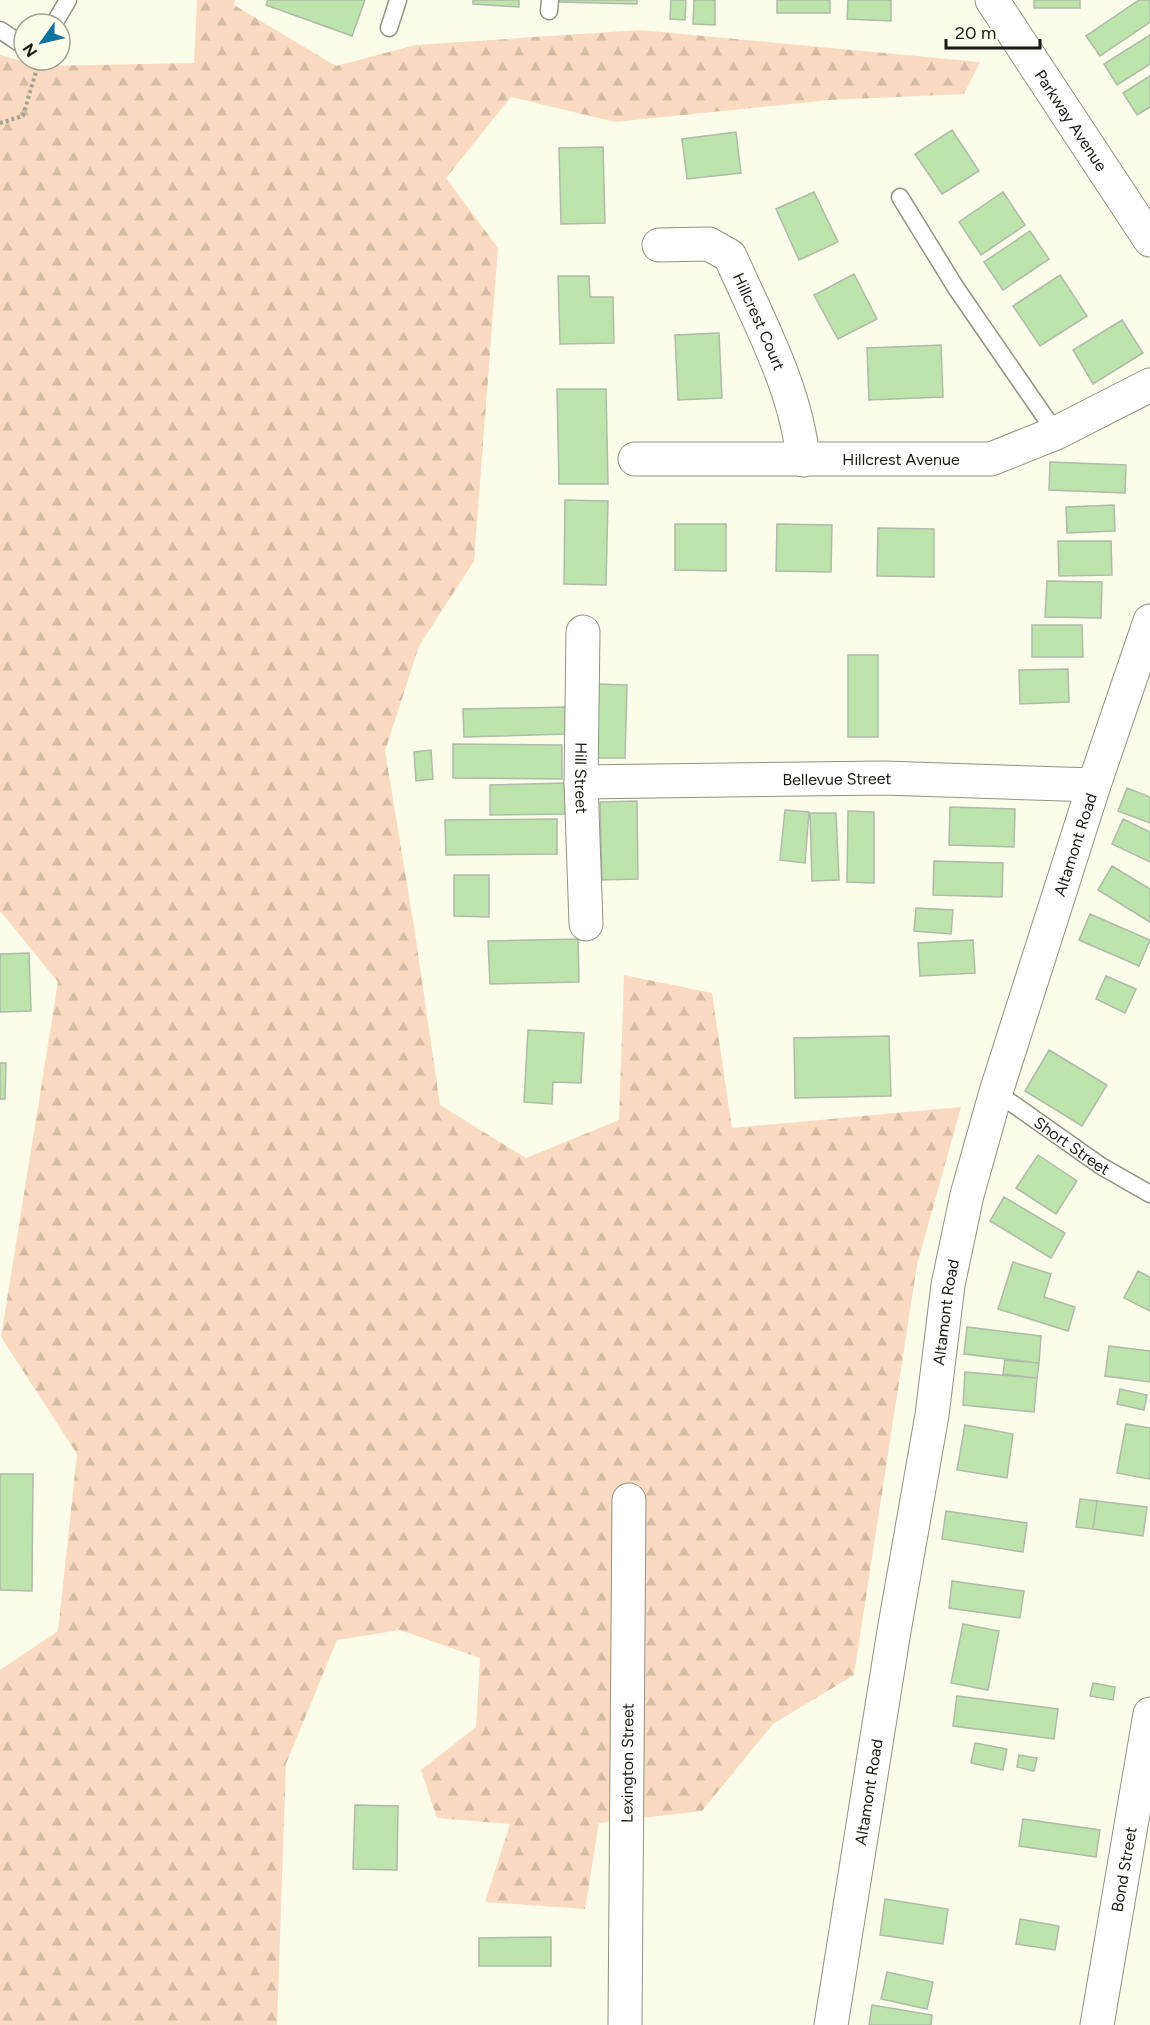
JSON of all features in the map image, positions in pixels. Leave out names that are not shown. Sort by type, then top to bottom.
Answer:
[{"type":"street","name":"Parkway Avenue","points":[[992,0],[1150,240]]},
{"type":"street","name":"Hillcrest Court","points":[[659,244],[709,244],[730,256],[790,393],[801,434],[803,460]]},
{"type":"street","name":"Hillcrest Avenue","points":[[635,459],[991,459],[1056,433],[1150,385]]},
{"type":"street","name":"Altamont Road","points":[[831,2025],[894,1630],[932,1415],[948,1284],[967,1195],[996,1092],[1150,621]]},
{"type":"street","name":"Hill Street","points":[[583,632],[581,782],[585,924]]},
{"type":"street","name":"Bellevue Street","points":[[581,782],[884,778],[1095,785]]},
{"type":"street","name":"Lexington Street","points":[[625,2025],[629,1500]]},
{"type":"street","name":"Bond Street","points":[[1097,2025],[1150,1714]]},
{"type":"lane","points":[[389,28],[398,0]]},
{"type":"lane","points":[[900,197],[956,288],[1056,433]]},
{"type":"lane","name":"Short Street","points":[[996,1092],[1101,1166],[1150,1194]]},
{"type":"path","points":[[0,123],[23,116],[36,72]]},
{"type":"green space","points":[[197,0],[235,0],[234,5],[336,66],[415,45],[640,30],[980,62],[964,94],[830,100],[615,122],[511,97],[446,178],[498,248],[474,561],[419,646],[385,751],[440,1105],[526,1158],[619,1120],[624,975],[712,993],[732,1128],[961,1107],[917,1265],[854,1675],[773,1724],[702,1811],[599,1823],[585,1909],[485,1902],[510,1824],[437,1818],[421,1770],[476,1727],[480,1658],[400,1630],[337,1640],[286,1764],[277,2025],[0,2025],[0,1670],[58,1631],[77,1454],[1,1337],[58,982],[0,911],[0,55],[12,58],[12,72],[72,72],[72,65],[194,63]]},
{"type":"building","points":[[268,0],[365,0],[352,36],[266,5]]},
{"type":"building","points":[[473,0],[519,0],[519,7],[473,4]]},
{"type":"building","points":[[559,0],[637,0],[637,4],[559,2]]},
{"type":"building","points":[[671,0],[686,0],[685,20],[670,19]]},
{"type":"building","points":[[694,0],[715,0],[715,25],[693,24]]},
{"type":"building","points":[[777,0],[830,0],[830,13],[777,13]]},
{"type":"building","points":[[848,0],[891,0],[891,21],[847,19]]},
{"type":"building","points":[[1034,0],[1080,0],[1080,8],[1034,8]]},
{"type":"building","points":[[1139,0],[1150,0],[1150,22],[1100,56],[1086,36]]},
{"type":"building","points":[[1150,35],[1150,64],[1117,85],[1104,64]]},
{"type":"building","points":[[1150,76],[1150,107],[1137,115],[1123,93]]},
{"type":"building","points":[[952,130],[979,171],[942,194],[915,154]]},
{"type":"building","points":[[736,132],[741,173],[687,179],[682,139]]},
{"type":"building","points":[[603,147],[605,223],[561,224],[559,148]]},
{"type":"building","points":[[814,192],[838,242],[799,260],[776,209]]},
{"type":"building","points":[[1003,192],[1025,225],[981,255],[959,222]]},
{"type":"building","points":[[1030,231],[1049,259],[1003,290],[984,262]]},
{"type":"building","points":[[854,274],[877,319],[838,339],[814,295]]},
{"type":"building","points":[[1060,275],[1087,316],[1040,346],[1013,306]]},
{"type":"building","points":[[558,276],[589,276],[590,297],[613,297],[614,343],[560,344]]},
{"type":"building","points":[[1122,320],[1143,353],[1093,384],[1073,350]]},
{"type":"building","points":[[719,333],[722,398],[678,400],[675,335]]},
{"type":"building","points":[[941,345],[943,397],[869,400],[867,348]]},
{"type":"building","points":[[557,389],[606,389],[608,484],[559,484]]},
{"type":"building","points":[[1050,462],[1126,465],[1125,493],[1049,490]]},
{"type":"building","points":[[565,500],[608,501],[606,585],[564,584]]},
{"type":"building","points":[[1114,505],[1115,531],[1067,533],[1066,507]]},
{"type":"building","points":[[675,524],[726,524],[726,571],[675,570]]},
{"type":"building","points":[[777,524],[832,525],[831,572],[776,571]]},
{"type":"building","points":[[878,528],[934,529],[934,577],[877,576]]},
{"type":"building","points":[[1058,541],[1111,541],[1112,575],[1059,576]]},
{"type":"building","points":[[1047,581],[1102,582],[1101,618],[1045,617]]},
{"type":"building","points":[[1032,625],[1082,625],[1083,657],[1032,657]]},
{"type":"building","points":[[848,655],[878,655],[878,737],[848,737]]},
{"type":"building","points":[[1068,669],[1069,702],[1020,704],[1019,670]]},
{"type":"building","points":[[598,684],[627,685],[625,758],[597,758]]},
{"type":"building","points":[[566,707],[567,734],[464,737],[463,709]]},
{"type":"building","points":[[453,744],[562,745],[562,779],[453,778]]},
{"type":"building","points":[[431,750],[433,779],[416,781],[414,752]]},
{"type":"building","points":[[567,783],[568,814],[490,815],[490,785]]},
{"type":"building","points":[[1127,788],[1150,797],[1150,823],[1118,811]]},
{"type":"building","points":[[637,801],[638,879],[602,880],[600,802]]},
{"type":"building","points":[[950,807],[1015,809],[1014,847],[949,845]]},
{"type":"building","points":[[785,810],[809,812],[805,863],[780,860]]},
{"type":"building","points":[[848,811],[874,812],[874,883],[847,882]]},
{"type":"building","points":[[810,813],[836,813],[839,880],[812,881]]},
{"type":"building","points":[[557,819],[557,854],[446,855],[445,820]]},
{"type":"building","points":[[1123,819],[1150,832],[1150,862],[1112,844]]},
{"type":"building","points":[[934,861],[1003,863],[1002,897],[933,895]]},
{"type":"building","points":[[1112,866],[1150,889],[1150,922],[1098,890]]},
{"type":"building","points":[[454,875],[489,875],[489,917],[454,916]]},
{"type":"building","points":[[916,908],[953,910],[951,934],[914,931]]},
{"type":"building","points":[[1090,914],[1150,940],[1139,966],[1079,940]]},
{"type":"building","points":[[578,939],[579,982],[490,984],[488,941]]},
{"type":"building","points":[[973,940],[975,973],[920,976],[918,943]]},
{"type":"building","points":[[29,953],[31,1011],[0,1012],[0,954]]},
{"type":"building","points":[[1106,976],[1136,989],[1125,1013],[1096,999]]},
{"type":"building","points":[[528,1030],[584,1033],[581,1083],[553,1082],[552,1104],[524,1102]]},
{"type":"building","points":[[889,1036],[891,1096],[795,1098],[794,1038]]},
{"type":"building","points":[[1049,1050],[1107,1085],[1082,1126],[1025,1091]]},
{"type":"building","points":[[0,1063],[6,1063],[5,1099],[0,1099]]},
{"type":"building","points":[[1038,1155],[1077,1181],[1056,1214],[1016,1188]]},
{"type":"building","points":[[1004,1197],[1065,1233],[1051,1258],[990,1221]]},
{"type":"building","points":[[1013,1262],[1051,1274],[1044,1297],[1075,1307],[1068,1331],[998,1309]]},
{"type":"building","points":[[1138,1271],[1150,1277],[1150,1311],[1124,1298]]},
{"type":"building","points":[[967,1327],[1041,1336],[1039,1363],[964,1354]]},
{"type":"building","points":[[1109,1346],[1150,1351],[1150,1382],[1105,1376]]},
{"type":"building","points":[[1005,1360],[1039,1363],[1037,1378],[1003,1374]]},
{"type":"building","points":[[965,1372],[1037,1378],[1034,1412],[963,1405]]},
{"type":"building","points":[[1120,1389],[1147,1395],[1144,1410],[1117,1404]]},
{"type":"building","points":[[1126,1424],[1150,1428],[1150,1479],[1117,1473]]},
{"type":"building","points":[[965,1425],[1013,1434],[1007,1478],[957,1470]]},
{"type":"building","points":[[0,1474],[33,1474],[32,1591],[0,1590]]},
{"type":"building","points":[[1080,1499],[1097,1501],[1093,1529],[1076,1527]]},
{"type":"building","points":[[1097,1501],[1147,1507],[1143,1536],[1093,1529]]},
{"type":"building","points":[[946,1511],[1027,1523],[1023,1552],[942,1539]]},
{"type":"building","points":[[952,1581],[1024,1591],[1020,1618],[949,1608]]},
{"type":"building","points":[[963,1624],[999,1631],[988,1690],[951,1683]]},
{"type":"building","points":[[1093,1683],[1115,1687],[1113,1700],[1090,1696]]},
{"type":"building","points":[[957,1696],[1058,1709],[1054,1739],[953,1726]]},
{"type":"building","points":[[975,1743],[1007,1749],[1003,1770],[971,1763]]},
{"type":"building","points":[[1019,1755],[1037,1758],[1034,1771],[1017,1767]]},
{"type":"building","points":[[355,1805],[398,1806],[397,1870],[353,1869]]},
{"type":"building","points":[[1023,1819],[1100,1830],[1096,1857],[1019,1846]]},
{"type":"building","points":[[885,1899],[948,1909],[943,1944],[880,1935]]},
{"type":"building","points":[[1020,1919],[1059,1926],[1055,1950],[1016,1944]]},
{"type":"building","points":[[551,1937],[551,1966],[479,1966],[479,1938]]},
{"type":"building","points":[[887,1972],[933,1982],[927,2009],[881,1999]]},
{"type":"building","points":[[872,2005],[932,2015],[931,2025],[869,2025]]}]
